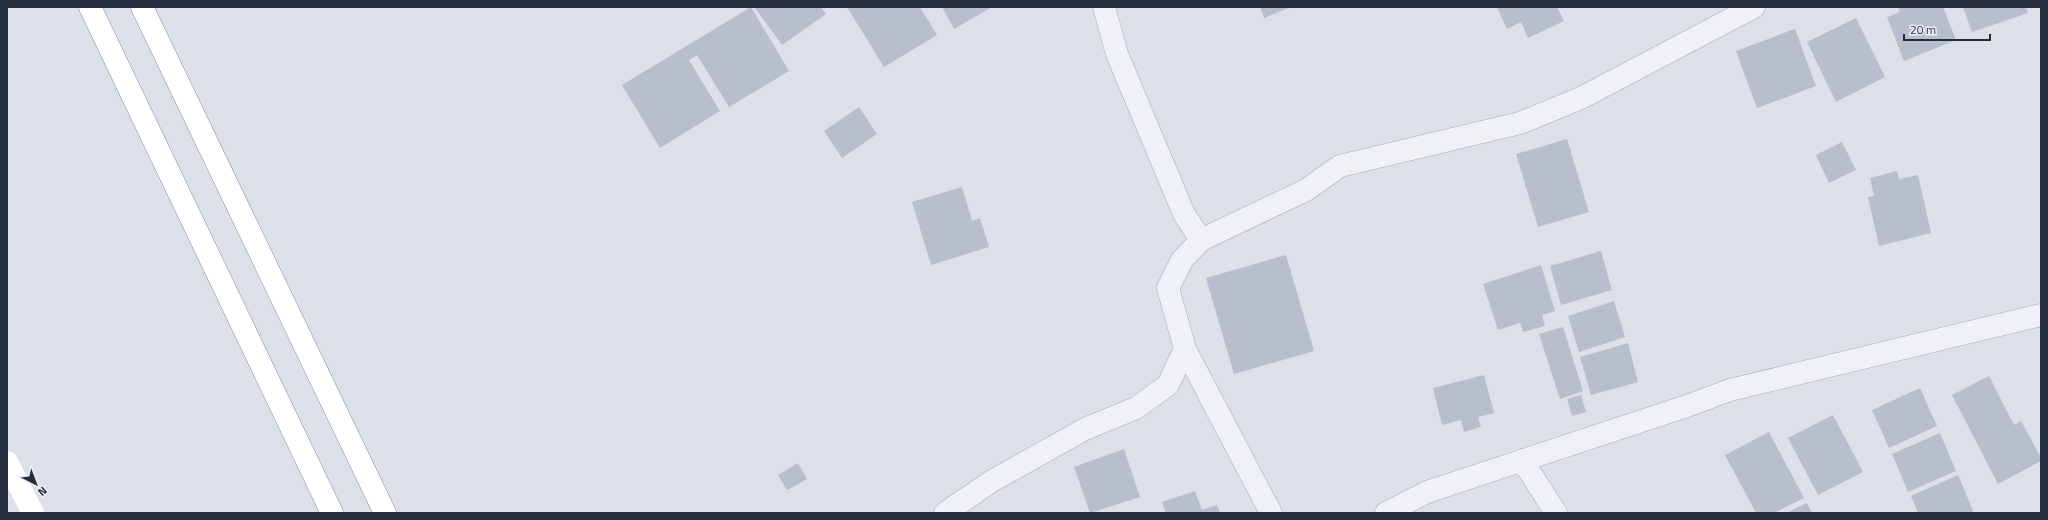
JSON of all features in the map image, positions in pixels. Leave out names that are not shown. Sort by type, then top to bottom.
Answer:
[{"type":"main road","points":[[90,7],[332,513]]},
{"type":"main road","points":[[142,7],[385,513]]},
{"type":"main road","points":[[7,462],[33,513]]},
{"type":"street","points":[[1104,7],[1120,62],[1184,214],[1202,240]]},
{"type":"street","points":[[1270,513],[1185,349],[1168,288],[1182,260],[1202,240],[1306,190],[1340,166],[1520,123],[1581,98],[1754,7]]},
{"type":"street","points":[[1386,513],[1427,492],[1730,390],[2041,314]]},
{"type":"street","points":[[945,513],[998,477],[1085,429],[1136,408],[1168,385],[1185,349]]},
{"type":"street","points":[[1522,460],[1556,513]]},
{"type":"building","points":[[751,7],[789,71],[729,107],[697,55],[689,60],[720,111],[660,148],[622,85]]},
{"type":"building","points":[[821,7],[826,14],[782,45],[755,8]]},
{"type":"building","points":[[847,7],[920,7],[937,35],[884,67]]},
{"type":"building","points":[[942,7],[992,7],[954,29]]},
{"type":"building","points":[[1260,7],[1291,7],[1264,18]]},
{"type":"building","points":[[1497,7],[1557,7],[1564,21],[1528,38],[1521,22],[1507,29]]},
{"type":"building","points":[[1898,7],[1943,7],[1956,40],[1904,61],[1887,17],[1900,12]]},
{"type":"building","points":[[1963,7],[2026,7],[2028,13],[1972,32]]},
{"type":"building","points":[[1856,18],[1885,77],[1836,102],[1807,42]]},
{"type":"building","points":[[1795,29],[1816,86],[1757,108],[1736,51]]},
{"type":"building","points":[[859,107],[877,134],[842,158],[824,131]]},
{"type":"building","points":[[1567,139],[1589,212],[1538,227],[1516,154]]},
{"type":"building","points":[[1842,142],[1856,170],[1829,183],[1816,155]]},
{"type":"building","points":[[1897,171],[1899,179],[1918,175],[1931,233],[1879,246],[1868,197],[1874,196],[1870,178]]},
{"type":"building","points":[[962,187],[972,221],[980,218],[989,247],[931,265],[912,202]]},
{"type":"building","points":[[1601,251],[1612,290],[1561,305],[1550,266]]},
{"type":"building","points":[[1286,255],[1314,351],[1234,374],[1206,278]]},
{"type":"building","points":[[1541,265],[1555,311],[1542,315],[1545,326],[1523,332],[1520,323],[1498,330],[1483,284]]},
{"type":"building","points":[[1614,301],[1625,337],[1579,352],[1568,316]]},
{"type":"building","points":[[1563,327],[1583,391],[1560,399],[1539,334]]},
{"type":"building","points":[[1628,343],[1638,382],[1591,395],[1580,357]]},
{"type":"building","points":[[1484,375],[1494,413],[1478,417],[1481,427],[1464,432],[1461,420],[1442,425],[1433,388]]},
{"type":"building","points":[[1989,376],[2014,425],[2021,421],[2041,458],[2041,461],[1998,484],[1952,395]]},
{"type":"building","points":[[1920,388],[1937,426],[1889,448],[1872,410]]},
{"type":"building","points":[[1581,395],[1586,412],[1572,416],[1567,399]]},
{"type":"building","points":[[1833,415],[1863,472],[1818,495],[1788,438]]},
{"type":"building","points":[[1769,432],[1804,498],[1774,513],[1756,513],[1725,455]]},
{"type":"building","points":[[1940,433],[1956,471],[1908,492],[1892,454]]},
{"type":"building","points":[[1124,449],[1140,497],[1090,513],[1074,467]]},
{"type":"building","points":[[798,463],[807,479],[787,490],[778,475]]},
{"type":"building","points":[[1958,475],[1973,511],[1968,513],[1918,513],[1911,496]]},
{"type":"building","points":[[1195,491],[1202,510],[1217,505],[1220,513],[1166,513],[1162,502]]},
{"type":"building","points":[[1807,503],[1812,513],[1786,513]]}]
